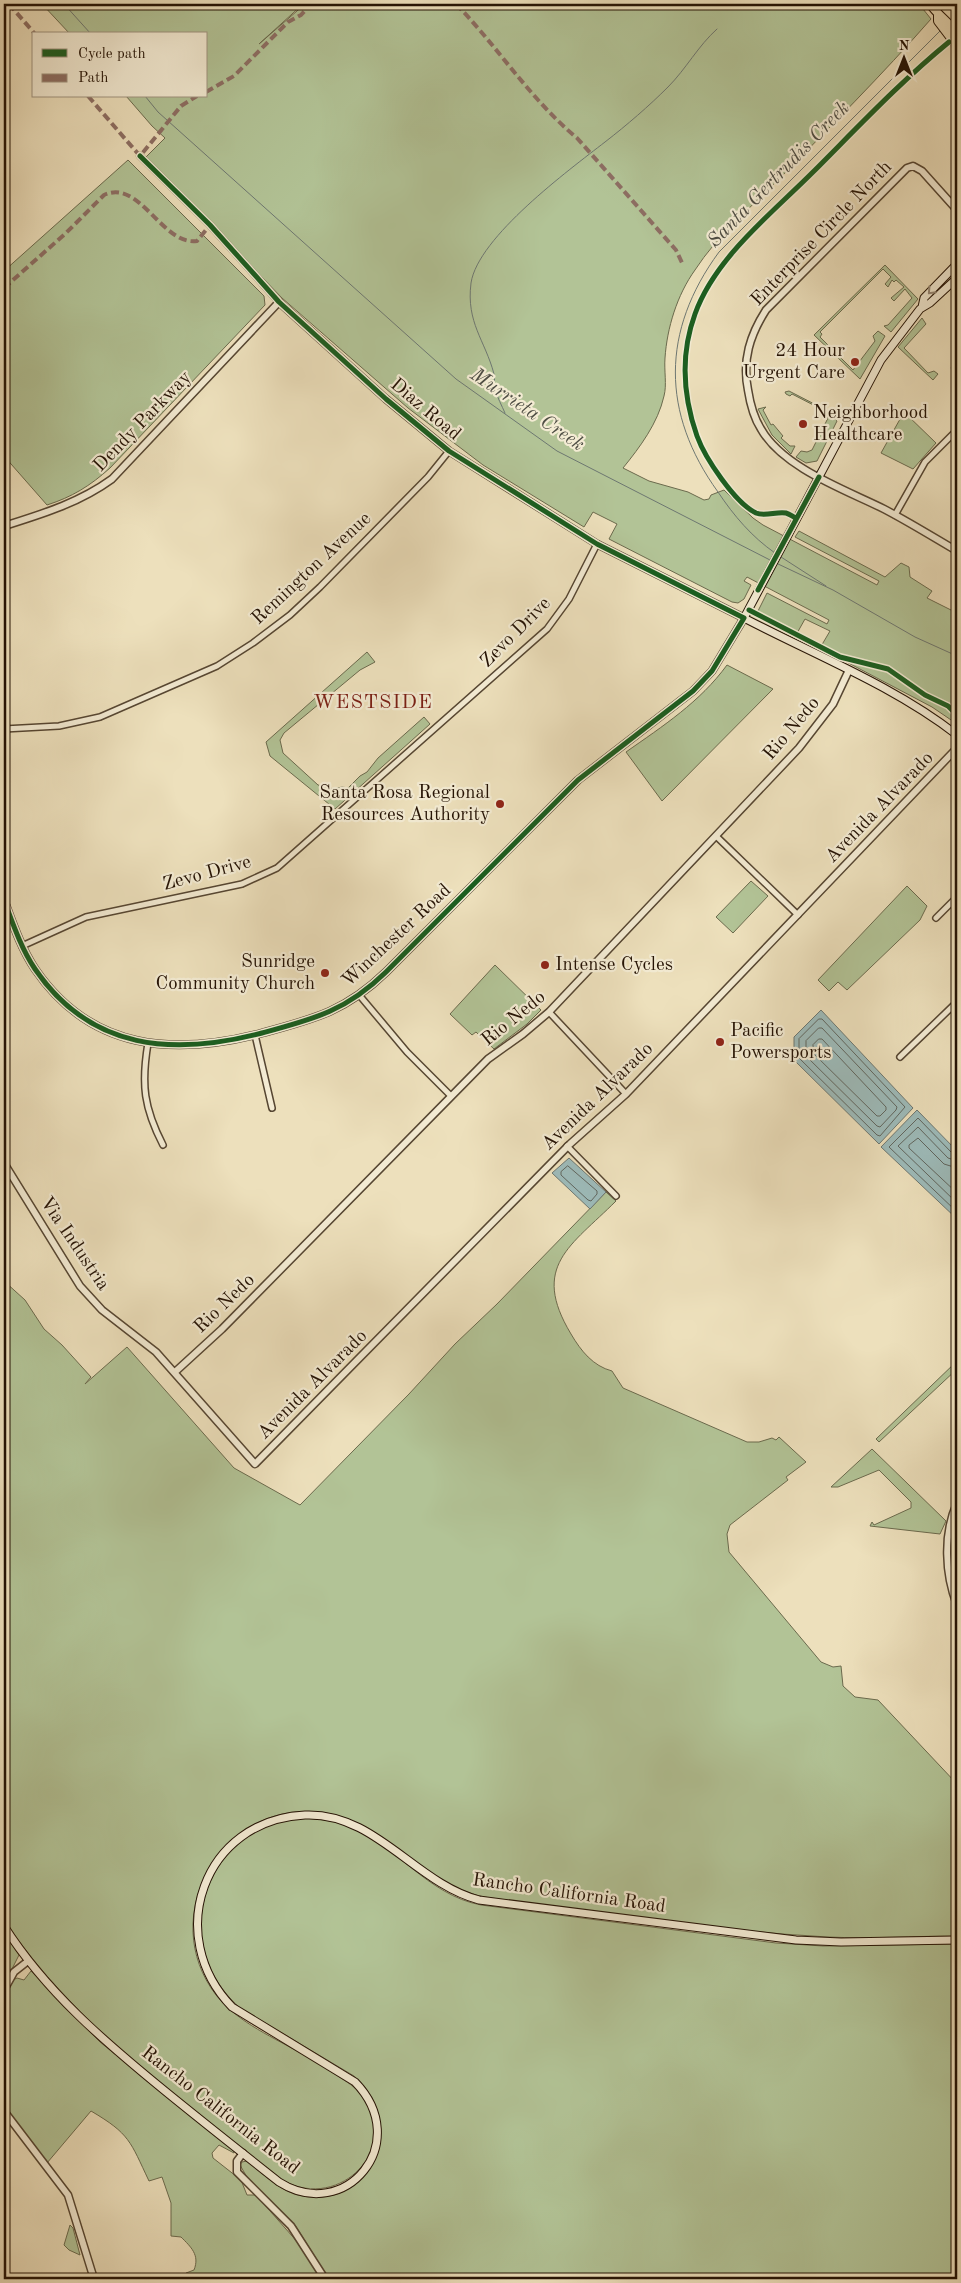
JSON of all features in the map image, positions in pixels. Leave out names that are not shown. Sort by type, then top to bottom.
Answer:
[{"type":"main road","points":[[930,4],[938,14],[940,23],[955,35]]},
{"type":"main road","points":[[938,14],[944,16],[955,35],[957,46]]},
{"type":"main road","name":"Winchester Road","points":[[922,307],[924,298],[957,264]]},
{"type":"main road","name":"Winchester Road","points":[[744,618],[881,360],[922,307],[930,303],[957,278]]},
{"type":"main road","name":"Diaz Road","points":[[744,618],[849,670],[940,722],[957,735]]},
{"type":"main road","name":"Rancho California Road","points":[[4,1926],[28,1961],[65,2003],[106,2043],[285,2186],[305,2192],[324,2193],[343,2187],[358,2176],[371,2160],[378,2134],[374,2109],[364,2091],[345,2076],[232,2007],[211,1980],[199,1950],[196,1926],[200,1897],[207,1878],[218,1859],[247,1832],[283,1818],[320,1816],[354,1824],[377,1838],[438,1884],[458,1894],[478,1900],[796,1940],[840,1942],[957,1940]]},
{"type":"street","name":"Diaz Road","points":[[140,156],[210,225],[279,302],[386,399],[449,451],[597,544],[744,618]]},
{"type":"street","name":"Enterprise Circle North","points":[[819,477],[789,459],[761,430],[756,420],[750,404],[746,381],[746,359],[758,323],[776,299],[907,168],[912,166],[922,171],[957,210]]},
{"type":"street","name":"Dendy Parkway","points":[[4,526],[66,505],[89,494],[112,479],[279,302]]},
{"type":"street","points":[[895,515],[925,462],[957,430]]},
{"type":"street","name":"Remington Avenue","points":[[4,729],[58,726],[100,717],[217,666],[253,643],[290,615],[417,489],[449,451]]},
{"type":"street","points":[[819,477],[895,515],[957,551]]},
{"type":"street","name":"Zevo Drive","points":[[22,946],[86,917],[242,884],[276,868],[547,629],[569,599],[597,544]]},
{"type":"street","name":"Winchester Road","points":[[4,900],[22,946],[41,977],[72,1008],[106,1030],[148,1044],[198,1046],[255,1035],[307,1022],[328,1014],[360,996],[386,972],[578,780],[693,691],[718,662],[744,618]]},
{"type":"street","name":"Rio Nedo","points":[[175,1372],[222,1329],[488,1059],[524,1034],[549,1012],[816,728],[833,704],[849,670]]},
{"type":"street","name":"Avenida Alvarado","points":[[255,1464],[567,1146],[626,1094],[957,748]]},
{"type":"street","points":[[716,836],[798,915]]},
{"type":"street","points":[[936,918],[957,897]]},
{"type":"street","points":[[360,996],[407,1052],[451,1096]]},
{"type":"street","points":[[900,1057],[957,1002]]},
{"type":"street","points":[[549,1012],[626,1094]]},
{"type":"street","points":[[255,1035],[272,1108]]},
{"type":"street","points":[[148,1044],[143,1087],[146,1108],[163,1145]]},
{"type":"street","points":[[567,1146],[616,1196]]},
{"type":"street","name":"Via Industria","points":[[4,1163],[80,1286],[102,1310],[156,1352],[255,1464]]},
{"type":"street","points":[[957,1502],[948,1537],[949,1577],[957,1606]]},
{"type":"street","points":[[4,1990],[9,1978],[28,1961]]},
{"type":"street","points":[[4,2111],[68,2195],[94,2279]]},
{"type":"street","points":[[243,2153],[237,2161],[238,2172],[291,2226],[324,2279]]},
{"type":"green space","points":[[42,4],[303,4],[259,44],[305,4],[919,4],[931,19],[855,101],[723,234],[689,280],[678,301],[668,335],[665,358],[665,392],[661,406],[648,434],[623,468],[649,481],[688,492],[704,500],[724,490],[763,525],[877,585],[879,581],[795,537],[799,531],[885,577],[901,563],[909,567],[910,577],[932,591],[927,598],[957,613],[957,724],[932,707],[820,648],[830,631],[805,619],[796,635],[762,618],[758,611],[767,593],[827,624],[829,620],[747,577],[744,581],[751,585],[744,599],[738,603],[732,602],[609,539],[617,524],[593,512],[584,527],[483,465],[408,408],[282,298],[202,215],[144,159],[165,138],[128,98],[208,98],[208,32],[68,32]]},
{"type":"green space","points":[[128,160],[264,296],[265,305],[110,468],[80,490],[47,505],[4,456],[4,271]]},
{"type":"green space","points":[[885,265],[918,299],[891,332],[884,326],[888,325],[912,298],[905,289],[894,301],[891,298],[904,287],[896,280],[894,282],[892,280],[888,287],[885,284],[891,277],[883,269],[820,332],[822,334],[820,337],[853,370],[875,341],[873,336],[878,331],[885,336],[860,379],[814,335]]},
{"type":"green space","points":[[922,318],[926,324],[904,348],[928,373],[934,371],[938,374],[933,380],[898,347]]},
{"type":"green space","points":[[789,391],[826,410],[837,421],[817,461],[806,463],[796,457],[801,451],[807,452],[812,450],[828,418],[824,414],[825,411],[792,394],[790,396],[786,394],[785,392]]},
{"type":"green space","points":[[766,407],[763,410],[771,425],[773,424],[783,436],[781,438],[790,446],[795,446],[791,454],[772,435],[758,409]]},
{"type":"green space","points":[[904,412],[936,443],[913,469],[881,453]]},
{"type":"green space","points":[[367,652],[375,662],[360,670],[284,733],[280,740],[283,753],[318,785],[334,789],[348,788],[424,717],[430,724],[335,809],[270,756],[266,742]]},
{"type":"green space","points":[[727,665],[773,689],[662,801],[626,752],[693,702]]},
{"type":"green space","points":[[751,881],[768,896],[733,933],[716,917]]},
{"type":"green space","points":[[907,886],[927,906],[920,920],[847,990],[838,982],[829,991],[818,980]]},
{"type":"green space","points":[[495,965],[541,1010],[527,1024],[494,1049],[476,1032],[472,1035],[450,1014]]},
{"type":"green space","points":[[606,1192],[616,1201],[571,1245],[561,1259],[555,1274],[554,1291],[559,1311],[583,1352],[599,1366],[612,1371],[623,1388],[747,1442],[759,1442],[772,1438],[776,1440],[779,1437],[806,1462],[786,1477],[788,1480],[730,1525],[727,1534],[729,1552],[821,1662],[833,1667],[841,1666],[843,1686],[855,1697],[878,1700],[957,1784],[957,1936],[844,1938],[785,1934],[656,1920],[484,1897],[461,1890],[441,1879],[383,1838],[363,1826],[341,1817],[318,1812],[283,1814],[253,1825],[227,1845],[208,1870],[196,1900],[193,1932],[199,1964],[216,1995],[235,2014],[354,2087],[366,2101],[374,2121],[374,2140],[368,2158],[356,2173],[340,2183],[321,2188],[300,2187],[279,2178],[131,2059],[63,1994],[32,1958],[4,1920],[4,1281],[25,1300],[44,1329],[62,1345],[91,1377],[85,1384],[127,1347],[234,1468],[300,1505],[409,1394],[455,1344],[497,1304]]},
{"type":"green space","points":[[957,1361],[957,1369],[879,1442],[876,1439]]},
{"type":"green space","points":[[872,1449],[946,1521],[940,1534],[870,1526],[872,1522],[874,1525],[911,1508],[911,1502],[879,1470],[838,1487],[831,1487]]},
{"type":"green space","points":[[308,1818],[341,1823],[364,1833],[444,1891],[481,1905],[776,1943],[823,1946],[957,1944],[957,2279],[329,2279],[295,2225],[248,2179],[240,2165],[242,2162],[247,2161],[275,2184],[294,2194],[320,2197],[343,2192],[361,2179],[373,2162],[380,2141],[379,2118],[371,2096],[354,2076],[240,2008],[217,1981],[204,1950],[201,1919],[207,1889],[222,1862],[244,1840],[273,1824]]},
{"type":"green space","points":[[4,1932],[19,1955],[4,1985]]},
{"type":"green space","points":[[31,1971],[100,2042],[234,2150],[234,2153],[219,2145],[212,2153],[213,2158],[241,2180],[247,2195],[256,2195],[300,2245],[321,2279],[180,2279],[186,2273],[194,2270],[196,2260],[194,2252],[181,2237],[171,2236],[171,2203],[162,2177],[149,2181],[128,2140],[114,2126],[91,2111],[47,2163],[4,2108],[4,1995],[11,1981],[17,1978],[24,1980]]},
{"type":"green space","points":[[70,2225],[73,2228],[80,2255],[69,2250],[64,2245]]},
{"type":"water","points":[[821,1010],[913,1108],[879,1144],[794,1060],[794,1037]]},
{"type":"water","points":[[917,1110],[957,1151],[957,1219],[881,1147]]},
{"type":"water","points":[[569,1158],[606,1192],[590,1209],[552,1173]]},
{"type":"waterway","name":"Murrieta Creek","points":[[64,4],[89,32]]},
{"type":"waterway","name":"Santa Gertrudis Creek","points":[[951,21],[957,14]]},
{"type":"waterway","points":[[505,413],[496,392],[494,374],[477,331],[471,309],[471,283],[477,265],[490,246],[527,206],[653,101],[674,80],[717,29]]},
{"type":"waterway","name":"Santa Gertrudis Creek","points":[[775,553],[751,533],[724,501],[699,462],[686,432],[678,402],[675,372],[678,342],[686,312],[700,282],[719,252],[941,30]]},
{"type":"waterway","name":"Murrieta Creek","points":[[147,98],[158,112],[456,379],[557,451],[770,560]]},
{"type":"waterway","name":"Santa Gertrudis Creek","points":[[781,557],[826,586]]},
{"type":"waterway","name":"Murrieta Creek","points":[[776,563],[833,590],[915,637],[957,656]]},
{"type":"marked path","points":[[9,4],[33,32]]},
{"type":"marked path","points":[[208,91],[234,76],[288,22],[301,15],[311,4]]},
{"type":"marked path","points":[[456,4],[544,107],[577,138],[676,250],[683,265]]},
{"type":"marked path","points":[[90,98],[140,156],[181,106],[194,98]]},
{"type":"marked path","points":[[4,288],[66,233],[104,195],[117,192],[129,196],[140,203],[173,234],[184,240],[197,241],[210,225]]},
{"type":"cycle path","points":[[796,518],[787,513],[760,514],[748,508],[730,490],[707,456],[692,421],[686,391],[685,360],[690,329],[704,294],[716,274],[746,238],[896,89],[949,42]]},
{"type":"cycle path","points":[[4,900],[21,944],[35,969],[57,996],[82,1017],[108,1031],[136,1040],[166,1044],[197,1044],[262,1033],[314,1018],[343,1005],[371,985],[578,780],[693,691],[712,671],[744,618],[597,544],[449,451],[386,399],[279,302],[210,225],[140,156]]},
{"type":"cycle path","points":[[758,590],[819,477]]},
{"type":"cycle path","points":[[749,610],[840,657],[888,669],[925,695],[948,706],[957,715]]},
{"type":"place","name":"24 Hour Urgent Care","points":[[855,362]]},
{"type":"place","name":"Neighborhood Healthcare","points":[[803,424]]},
{"type":"place","name":"Santa Rosa Regional Resources Authority","points":[[500,804]]},
{"type":"place","name":"Intense Cycles","points":[[545,965]]},
{"type":"place","name":"Sunridge Community Church","points":[[325,973]]},
{"type":"place","name":"Pacific Powersports","points":[[720,1042]]},
{"type":"district","name":"WESTSIDE","points":[[373,703]]}]
